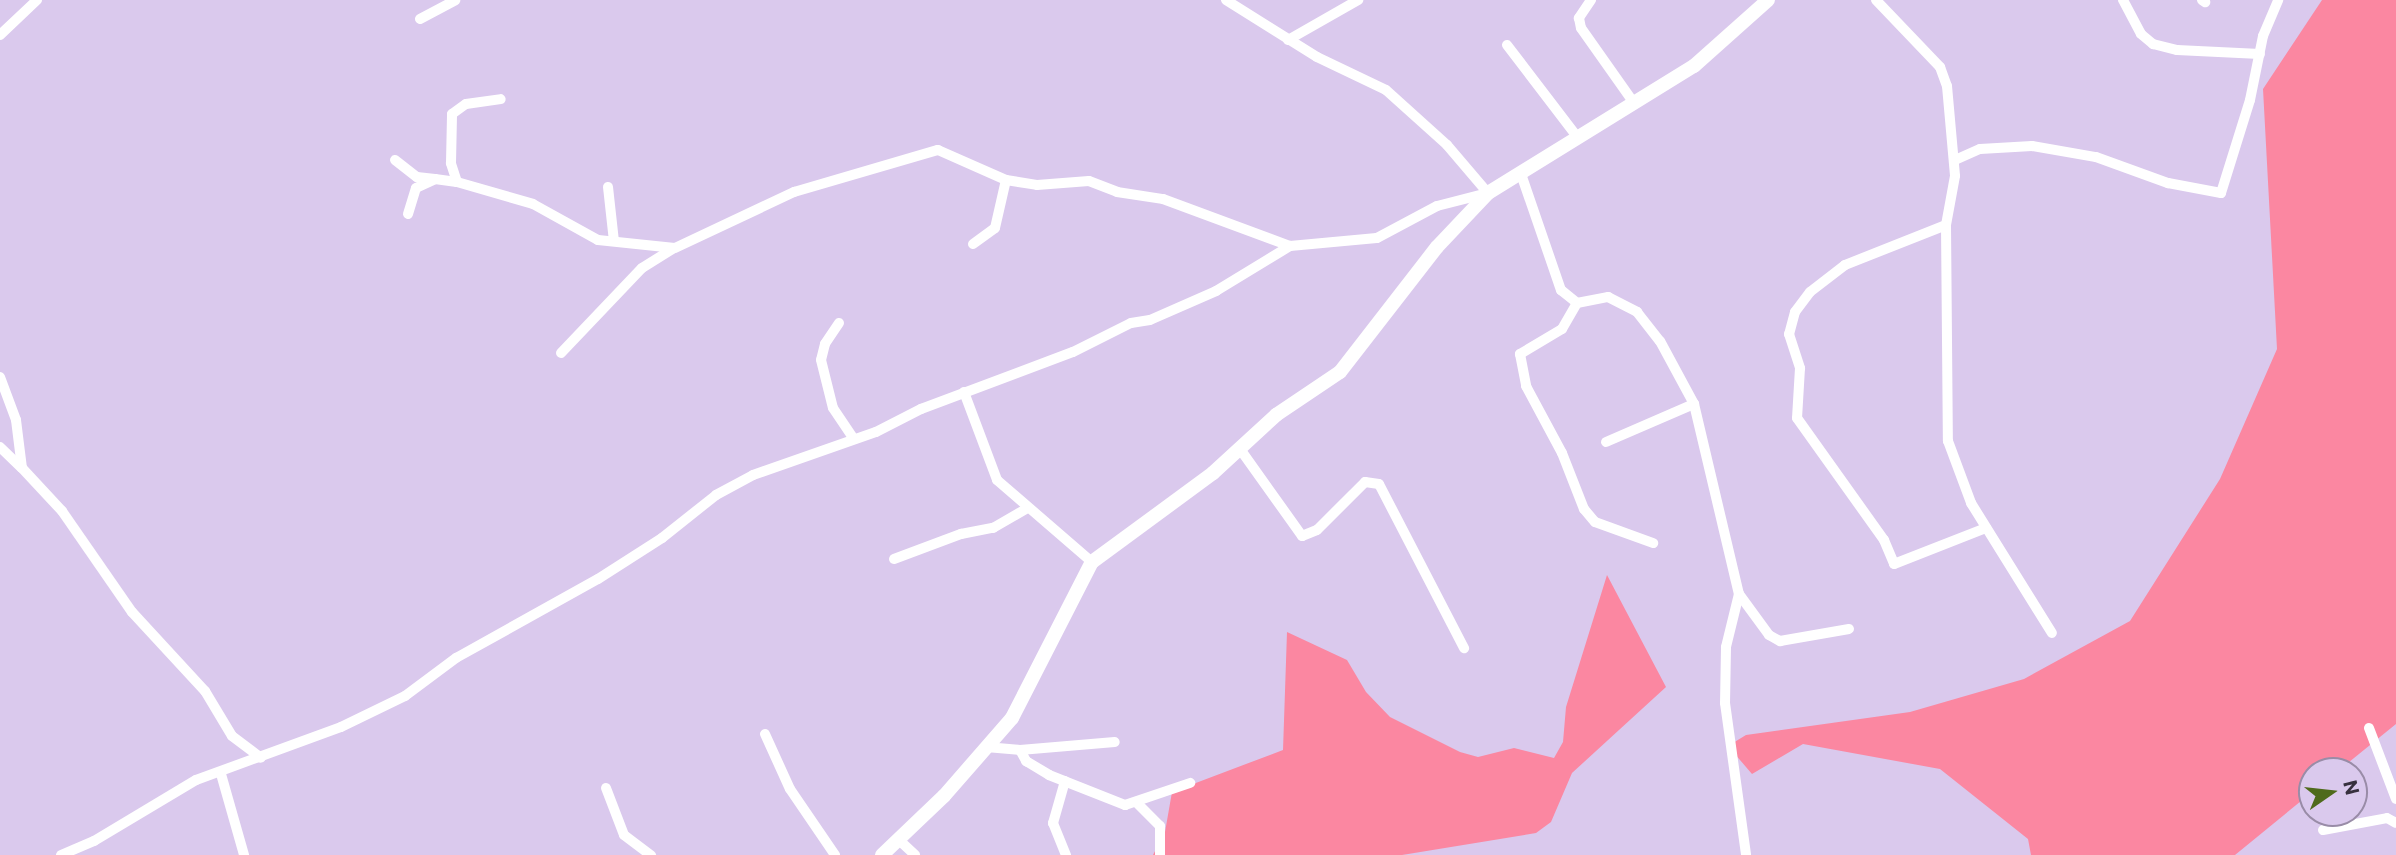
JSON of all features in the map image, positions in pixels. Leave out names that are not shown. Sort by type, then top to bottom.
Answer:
[{"type":"street","points":[[0,35],[37,0]]},
{"type":"street","points":[[420,19],[455,0]]},
{"type":"street","points":[[1226,0],[1288,40],[1387,90],[1447,145],[1488,193]]},
{"type":"street","points":[[1288,40],[1358,0]]},
{"type":"street","points":[[1591,0],[1579,18],[1581,28],[1634,103]]},
{"type":"street","points":[[61,855],[94,841],[195,780],[221,774],[261,758],[405,696],[456,658],[652,545],[716,495],[753,475],[854,439],[1198,299],[1290,246],[1377,239],[1437,206],[1488,193],[1694,66],[1768,0]]},
{"type":"street","points":[[1876,0],[1945,75],[1955,160],[1946,225],[1948,442],[1971,503],[2052,633]]},
{"type":"street","points":[[2123,0],[2141,34],[2153,44],[2177,50],[2260,54]]},
{"type":"street","points":[[1955,160],[1980,149],[2032,146],[2096,157],[2168,183],[2221,193],[2278,0]]},
{"type":"street","points":[[1507,46],[1578,138]]},
{"type":"street","points":[[457,182],[451,163],[452,114],[466,104],[501,99]]},
{"type":"street","points":[[561,353],[642,268],[675,248],[794,192],[923,153],[955,154],[1006,180],[1037,185],[1089,181],[1117,192],[1163,199],[1232,222],[1290,246]]},
{"type":"street","points":[[395,160],[417,177],[457,182],[533,204],[598,240],[675,248]]},
{"type":"street","points":[[1521,174],[1561,290],[1577,303]]},
{"type":"street","points":[[408,214],[416,188],[435,179]]},
{"type":"street","points":[[973,244],[995,228],[1006,180]]},
{"type":"street","points":[[608,187],[614,241]]},
{"type":"street","points":[[882,855],[986,747],[1026,698],[1092,562],[1240,449],[1276,415],[1340,372],[1437,247],[1488,193]]},
{"type":"street","points":[[1946,225],[1845,265],[1803,302],[1788,334],[1800,369],[1797,418],[1884,540],[1894,564],[1986,528]]},
{"type":"street","points":[[1653,543],[1595,522],[1584,509],[1562,453],[1526,386],[1520,354],[1562,329],[1577,303],[1608,296],[1637,312],[1660,341],[1695,404],[1740,594],[1769,635],[1780,640],[1849,629]]},
{"type":"street","points":[[839,323],[825,344],[821,360],[834,408],[854,439]]},
{"type":"street","points":[[0,377],[16,420],[22,468]]},
{"type":"street","points":[[964,392],[997,480],[1092,562]]},
{"type":"street","points":[[1606,442],[1695,404]]},
{"type":"street","points":[[0,447],[62,511],[132,612],[205,691],[232,736],[261,758]]},
{"type":"street","points":[[1240,449],[1302,536],[1317,530],[1365,482],[1379,484],[1418,552],[1464,648]]},
{"type":"street","points":[[894,559],[961,534],[993,528],[1027,508]]},
{"type":"street","points":[[1740,594],[1726,647],[1725,704],[1746,855]]},
{"type":"street","points":[[2369,728],[2396,799]]},
{"type":"street","points":[[765,734],[790,789],[835,855]]},
{"type":"street","points":[[986,747],[1020,750],[1115,742]]},
{"type":"street","points":[[1020,750],[1026,761],[1097,797],[1138,804],[1190,783]]},
{"type":"street","points":[[221,774],[244,855]]},
{"type":"street","points":[[1065,781],[1053,823],[1066,855]]},
{"type":"street","points":[[606,788],[624,835],[651,855]]},
{"type":"street","points":[[1138,804],[1156,820],[1163,832],[1160,855]]},
{"type":"street","points":[[2323,830],[2387,818],[2396,823]]},
{"type":"street","points":[[899,840],[915,855]]},
{"type":"shaded area","points":[[2322,0],[2396,0],[2396,724],[2355,757],[2298,757],[2298,803],[2235,855],[2031,855],[2028,839],[1940,769],[1803,744],[1752,774],[1728,746],[1746,735],[1910,712],[2024,679],[2130,621],[2220,479],[2277,349],[2263,89]]},
{"type":"shaded area","points":[[1607,575],[1666,687],[1572,773],[1551,822],[1536,833],[1402,855],[1153,855],[1165,832],[1172,792],[1283,750],[1287,632],[1347,660],[1366,692],[1390,717],[1460,752],[1478,757],[1514,748],[1554,758],[1563,742],[1566,707]]}]
